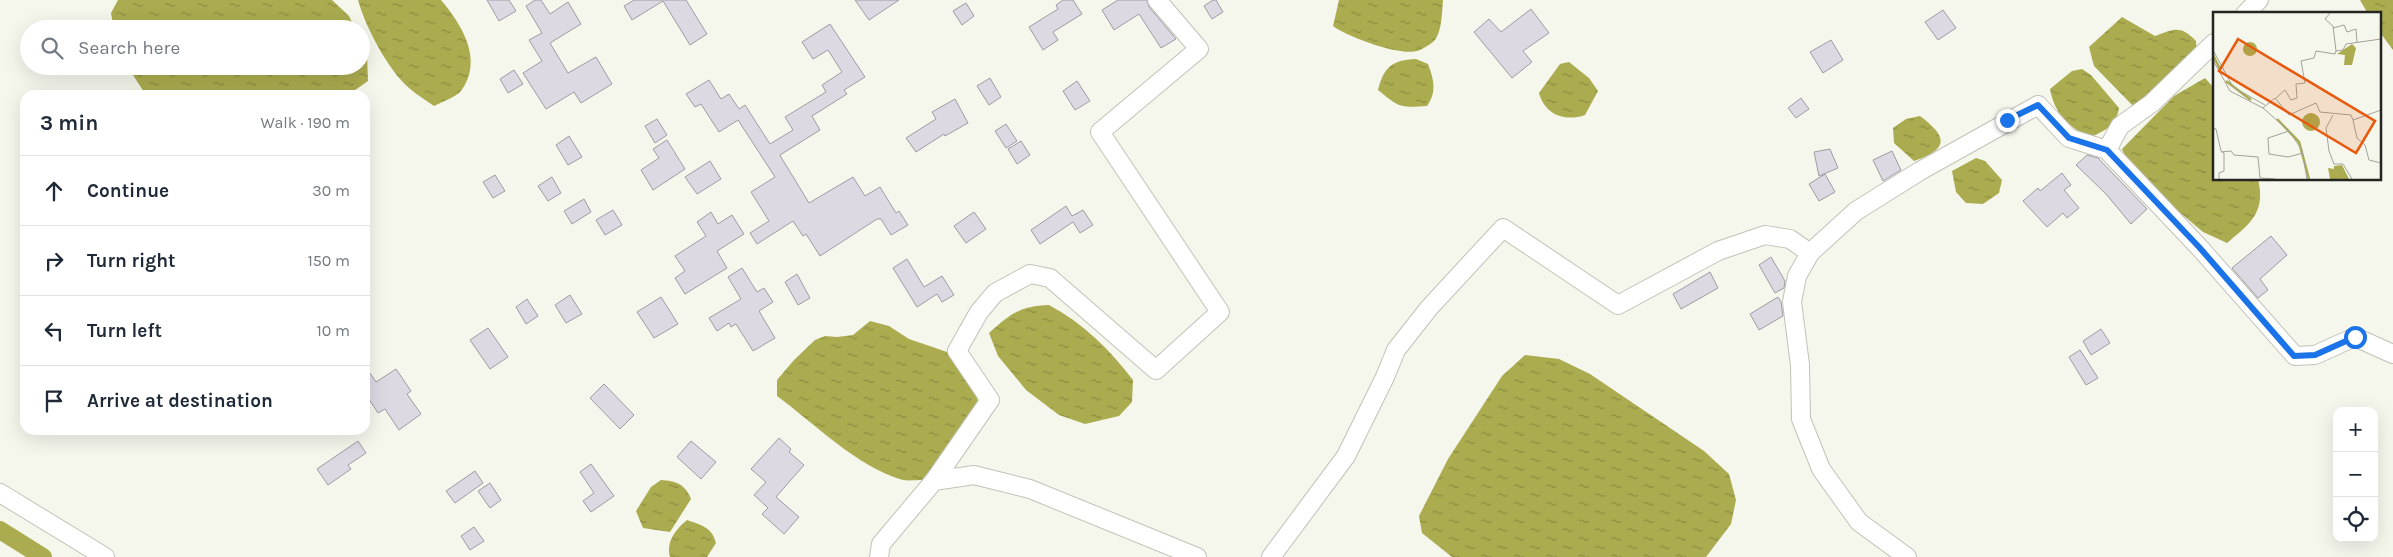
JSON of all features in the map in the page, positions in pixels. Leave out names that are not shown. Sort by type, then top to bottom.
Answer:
[{"type":"street","points":[[879,557],[881,544],[934,482],[990,400],[957,351],[979,312],[995,293],[1030,274],[1050,278],[1156,370],[1220,312],[1100,132],[1199,49],[1157,0]]},
{"type":"street","points":[[2247,12],[2259,0]]},
{"type":"street","points":[[2107,150],[2120,126],[2152,103],[2213,44]]},
{"type":"street","points":[[1907,557],[1859,522],[1821,469],[1801,419],[1800,365],[1792,302],[1797,276],[1810,253],[1856,211],[1920,170],[2038,105],[2069,138],[2107,150],[2199,247],[2294,356],[2315,355],[2355,337],[2393,354]]},
{"type":"street","points":[[1271,557],[1346,456],[1385,378],[1396,350],[1429,308],[1503,228],[1618,305],[1718,251],[1765,235],[1790,239],[1810,253]]},
{"type":"street","points":[[934,482],[974,475],[1030,489],[1196,557]]},
{"type":"street","points":[[0,493],[106,557]]},
{"type":"water","points":[[118,0],[332,0],[351,20],[112,20],[111,13]]},
{"type":"water","points":[[358,0],[441,0],[456,20],[468,43],[471,67],[468,79],[461,91],[434,106],[415,93],[401,80],[385,59],[370,30],[370,20],[365,20]]},
{"type":"water","points":[[1339,0],[1443,0],[1439,32],[1433,42],[1417,51],[1398,51],[1386,48],[1350,35],[1333,26]]},
{"type":"water","points":[[2360,0],[2393,0],[2393,50],[2380,32],[2380,12],[2367,12]]},
{"type":"water","points":[[2122,17],[2155,36],[2177,30],[2186,32],[2196,41],[2197,53],[2135,108],[2094,66],[2089,47]]},
{"type":"water","points":[[1416,59],[1428,64],[1432,75],[1434,86],[1427,106],[1410,107],[1400,105],[1378,90],[1386,70],[1390,66],[1401,61]]},
{"type":"water","points":[[1569,62],[1589,78],[1598,91],[1585,115],[1570,118],[1557,115],[1546,107],[1539,93],[1560,64]]},
{"type":"water","points":[[2082,69],[2091,75],[2119,108],[2118,114],[2110,127],[2091,137],[2075,129],[2063,118],[2055,105],[2050,89],[2072,71]]},
{"type":"water","points":[[133,75],[368,75],[368,81],[355,90],[143,90]]},
{"type":"water","points":[[2205,78],[2213,87],[2213,180],[2258,180],[2260,200],[2258,208],[2249,223],[2227,243],[2203,232],[2153,190],[2128,162],[2122,149],[2174,96]]},
{"type":"water","points":[[1920,116],[1936,130],[1941,142],[1934,152],[1914,161],[1894,143],[1893,128],[1906,119]]},
{"type":"water","points":[[1976,158],[1985,161],[2002,180],[1999,193],[1983,204],[1966,203],[1956,192],[1952,171]]},
{"type":"water","points":[[1049,305],[1073,320],[1095,338],[1133,380],[1132,402],[1119,416],[1085,424],[1059,415],[1026,390],[998,356],[989,333],[1016,312],[1030,307]]},
{"type":"water","points":[[870,321],[889,326],[909,339],[947,352],[976,393],[979,407],[922,480],[903,480],[869,465],[837,443],[777,396],[777,380],[815,340],[825,336],[853,335]]},
{"type":"water","points":[[1525,355],[1559,359],[1590,374],[1704,451],[1729,474],[1736,500],[1731,524],[1706,557],[1452,557],[1422,533],[1419,516],[1448,459],[1502,376]]},
{"type":"water","points":[[661,480],[679,484],[686,490],[691,499],[670,532],[643,528],[636,511],[651,487]]},
{"type":"water","points":[[687,520],[705,527],[712,533],[716,543],[707,557],[670,557],[670,541]]},
{"type":"building","points":[[487,0],[509,0],[516,11],[499,21]]},
{"type":"building","points":[[535,0],[541,0],[550,14],[568,2],[581,24],[550,43],[568,73],[596,57],[612,84],[581,103],[574,92],[546,109],[523,73],[542,61],[529,40],[542,33],[526,6]]},
{"type":"building","points":[[634,0],[686,0],[707,34],[690,45],[663,1],[632,20],[624,6]]},
{"type":"building","points":[[855,0],[899,0],[869,20]]},
{"type":"building","points":[[1063,0],[1073,0],[1082,14],[1053,32],[1058,40],[1043,50],[1029,27],[1058,9],[1056,5]]},
{"type":"building","points":[[1118,0],[1147,0],[1149,7],[1176,39],[1161,48],[1139,14],[1114,30],[1102,10]]},
{"type":"building","points":[[1216,0],[1223,12],[1212,19],[1204,6]]},
{"type":"building","points":[[966,3],[974,16],[962,25],[953,11]]},
{"type":"building","points":[[1531,9],[1549,33],[1523,51],[1532,62],[1512,78],[1474,32],[1489,19],[1501,32]]},
{"type":"building","points":[[1943,10],[1956,28],[1938,40],[1925,22]]},
{"type":"building","points":[[830,24],[865,77],[844,90],[847,94],[812,116],[820,130],[780,155],[809,203],[853,177],[865,196],[880,187],[896,213],[899,211],[908,225],[891,235],[881,219],[877,219],[820,256],[806,234],[803,236],[793,221],[757,244],[750,233],[769,221],[751,192],[775,177],[738,120],[719,132],[701,104],[695,107],[686,94],[709,80],[721,99],[729,94],[739,109],[745,105],[770,144],[793,130],[785,117],[826,92],[822,85],[842,72],[828,50],[813,59],[802,42]]},
{"type":"building","points":[[1831,40],[1843,60],[1823,73],[1810,52]]},
{"type":"building","points":[[514,70],[523,84],[508,93],[500,79]]},
{"type":"building","points":[[990,78],[1001,97],[989,105],[977,86]]},
{"type":"building","points":[[1077,81],[1090,101],[1075,110],[1063,91]]},
{"type":"building","points":[[1801,98],[1809,109],[1796,118],[1788,108]]},
{"type":"building","points":[[955,99],[968,123],[945,136],[944,134],[916,152],[906,138],[936,119],[932,112]]},
{"type":"building","points":[[657,119],[667,135],[655,143],[645,126]]},
{"type":"building","points":[[1006,124],[1017,141],[1006,148],[995,131]]},
{"type":"building","points":[[569,136],[582,157],[568,165],[556,145]]},
{"type":"building","points":[[667,140],[685,169],[653,190],[641,170],[659,158],[653,149]]},
{"type":"building","points":[[1021,141],[1030,155],[1017,164],[1008,149]]},
{"type":"building","points":[[1830,149],[1838,168],[1819,176],[1814,152]]},
{"type":"building","points":[[1892,151],[1901,170],[1883,181],[1873,160]]},
{"type":"building","points":[[2087,155],[2098,158],[2147,209],[2131,224],[2106,194],[2076,165]]},
{"type":"building","points":[[710,161],[721,179],[697,194],[685,177]]},
{"type":"building","points":[[2062,173],[2071,185],[2064,190],[2079,208],[2067,218],[2063,213],[2047,227],[2023,201],[2038,188],[2040,191]]},
{"type":"building","points":[[1825,174],[1835,192],[1819,201],[1809,184]]},
{"type":"building","points":[[495,175],[505,191],[493,198],[483,182]]},
{"type":"building","points":[[552,177],[561,193],[548,201],[538,186]]},
{"type":"building","points":[[584,199],[591,212],[572,224],[564,211]]},
{"type":"building","points":[[1066,206],[1072,216],[1083,210],[1093,225],[1080,233],[1073,222],[1040,244],[1031,230]]},
{"type":"building","points":[[613,210],[622,225],[605,235],[596,220]]},
{"type":"building","points":[[711,212],[718,224],[732,215],[744,234],[717,251],[727,268],[685,294],[675,278],[685,271],[675,256],[706,236],[697,222]]},
{"type":"building","points":[[974,212],[986,229],[966,243],[954,226]]},
{"type":"building","points":[[2271,236],[2287,255],[2260,279],[2268,290],[2258,298],[2232,268]]},
{"type":"building","points":[[1771,257],[1785,281],[1784,288],[1775,293],[1759,265]]},
{"type":"building","points":[[907,259],[924,287],[942,276],[954,295],[942,302],[937,294],[917,307],[893,268]]},
{"type":"building","points":[[742,268],[757,292],[764,288],[773,302],[759,311],[775,338],[753,351],[736,324],[731,327],[729,323],[717,331],[709,318],[741,299],[728,277]]},
{"type":"building","points":[[1710,272],[1718,288],[1681,309],[1673,294]]},
{"type":"building","points":[[797,274],[810,298],[798,305],[785,282]]},
{"type":"building","points":[[570,295],[582,314],[566,323],[555,305]]},
{"type":"building","points":[[661,297],[678,324],[654,338],[637,312]]},
{"type":"building","points":[[1778,297],[1781,302],[1783,316],[1759,330],[1750,314]]},
{"type":"building","points":[[527,299],[538,316],[526,324],[516,307]]},
{"type":"building","points":[[488,328],[508,357],[490,369],[470,340]]},
{"type":"building","points":[[2101,329],[2110,343],[2091,355],[2083,341]]},
{"type":"building","points":[[2080,350],[2098,378],[2086,385],[2069,357]]},
{"type":"building","points":[[396,369],[411,391],[407,394],[421,414],[399,430],[385,409],[378,413],[370,401],[370,373],[376,382]]},
{"type":"building","points":[[604,384],[634,415],[620,429],[590,398]]},
{"type":"building","points":[[779,438],[791,449],[789,452],[804,465],[776,497],[799,517],[784,534],[762,514],[768,508],[754,495],[766,482],[751,469]]},
{"type":"building","points":[[358,441],[366,453],[348,465],[351,469],[328,485],[317,469]]},
{"type":"building","points":[[691,441],[716,462],[701,479],[677,457]]},
{"type":"building","points":[[591,464],[614,496],[591,512],[583,501],[594,493],[580,472]]},
{"type":"building","points":[[475,471],[483,483],[455,503],[446,491]]},
{"type":"building","points":[[490,483],[501,500],[490,508],[478,491]]},
{"type":"building","points":[[474,527],[484,541],[470,550],[461,536]]},
{"type":"waterway","points":[[0,530],[43,557]]},
{"type":"route","points":[[2007,120],[2038,105],[2069,138],[2107,150],[2199,247],[2294,356],[2315,355],[2355,337]]}]
